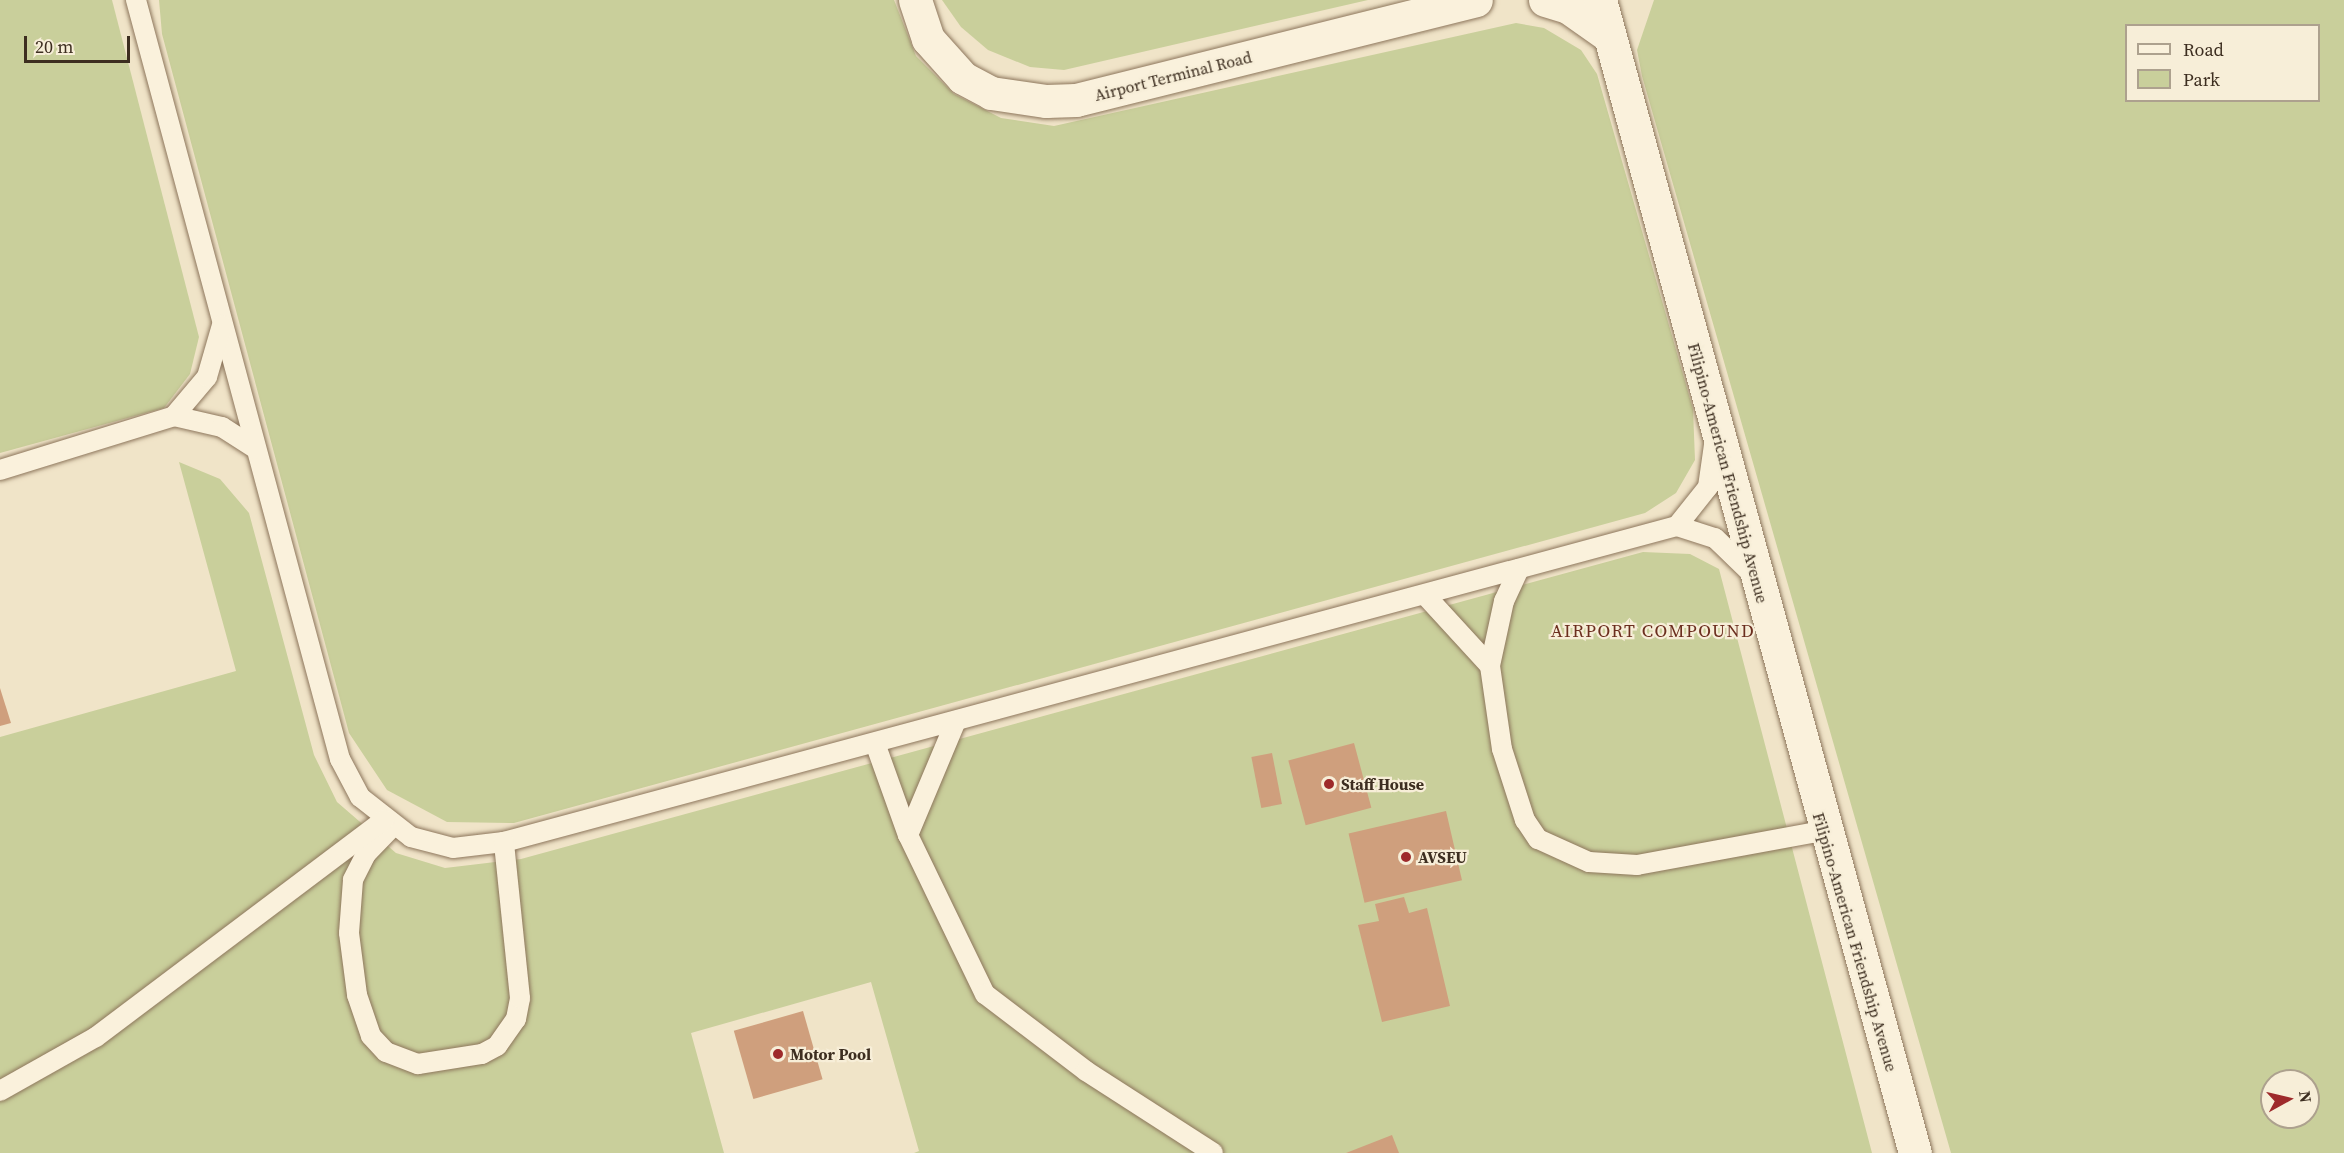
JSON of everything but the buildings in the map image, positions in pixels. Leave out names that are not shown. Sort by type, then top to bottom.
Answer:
[{"type":"street","name":"Airport Terminal Road","points":[[915,0],[928,39],[963,78],[992,93],[1046,101],[1076,100],[1476,0]]},
{"type":"street","points":[[1545,0],[1568,7],[1609,36]]},
{"type":"street","name":"Filipino-American Friendship Avenue","points":[[1600,0],[1823,831],[1915,1153]]},
{"type":"lane","points":[[136,0],[340,759],[360,797],[388,823],[453,848],[504,842],[1677,526],[1699,502],[1710,478],[1714,447],[1709,402]]},
{"type":"lane","points":[[174,416],[207,377],[222,322]]},
{"type":"lane","points":[[0,470],[174,416],[222,427],[256,449]]},
{"type":"lane","points":[[1677,526],[1716,538],[1734,552],[1748,569],[1767,616]]},
{"type":"lane","points":[[1519,569],[1504,601],[1490,666],[1495,722],[1525,820],[1538,839],[1568,855],[1589,862],[1665,863],[1823,831]]},
{"type":"lane","points":[[1425,595],[1490,666]]},
{"type":"lane","points":[[908,835],[956,721]]},
{"type":"lane","points":[[875,743],[908,835],[985,994],[1086,1071],[1213,1153]]},
{"type":"lane","points":[[388,823],[366,854],[353,880],[349,933],[357,995],[372,1036],[386,1052],[418,1065],[482,1054],[497,1046],[516,1019],[520,998],[504,842]]},
{"type":"lane","points":[[0,1091],[96,1037],[388,823]]},
{"type":"green space","points":[[0,0],[112,0],[199,337],[190,374],[164,408],[0,453]]},
{"type":"green space","points":[[159,0],[894,0],[916,56],[954,94],[1001,118],[1054,126],[1516,23],[1544,28],[1581,50],[1597,74],[1693,409],[1695,460],[1676,493],[1645,513],[514,823],[447,822],[387,790],[349,733],[162,34]]},
{"type":"green space","points":[[942,0],[1368,0],[1064,70],[1030,67],[988,50],[961,27]]},
{"type":"green space","points":[[1654,0],[2344,0],[2344,1153],[1951,1153],[1642,76],[1637,50]]},
{"type":"green space","points":[[179,462],[220,479],[249,513],[314,755],[337,802],[396,853],[445,868],[521,859],[1643,552],[1690,554],[1719,569],[1872,1153],[914,1153],[919,1151],[871,982],[691,1033],[724,1153],[0,1153],[0,737],[236,671]]},
{"type":"place","name":"Staff House","points":[[1329,784]]},
{"type":"place","name":"AVSEU","points":[[1406,857]]},
{"type":"place","name":"Motor Pool","points":[[778,1054]]},
{"type":"district","name":"AIRPORT COMPOUND","points":[[1653,631]]}]
